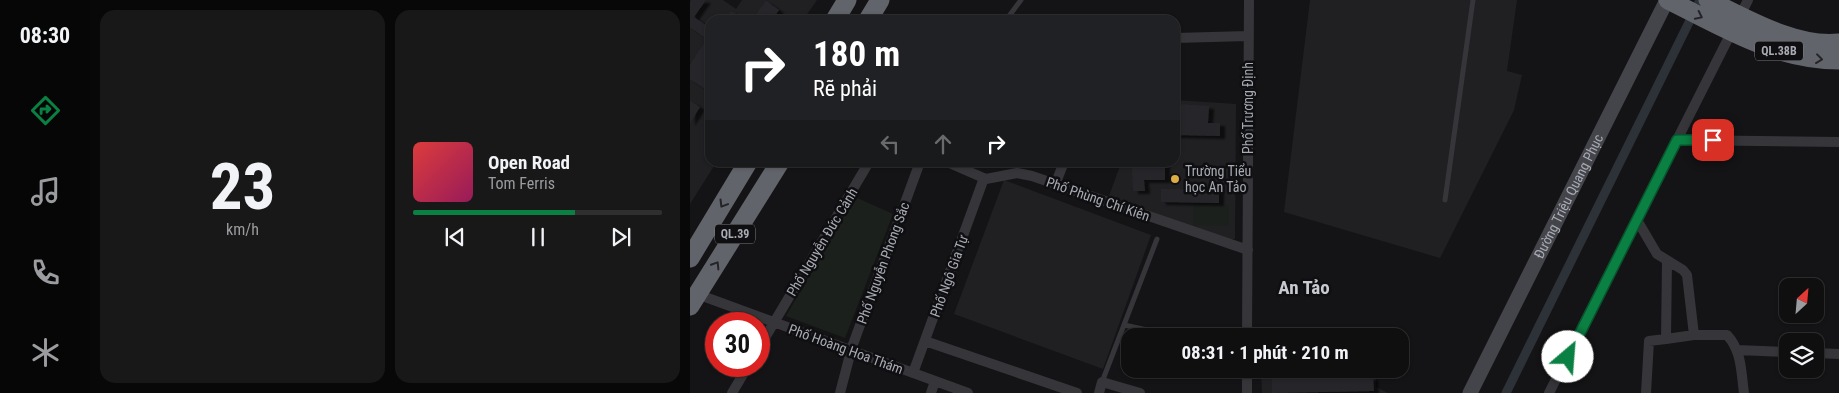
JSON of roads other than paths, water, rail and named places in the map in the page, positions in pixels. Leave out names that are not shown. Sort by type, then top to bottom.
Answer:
[{"type":"highway","points":[[838,15],[847,0]]},
{"type":"highway","points":[[871,15],[880,0]]},
{"type":"highway","name":"QL.38B","points":[[1708,0],[1735,17],[1760,45],[1794,56],[1839,60]]},
{"type":"highway","name":"QL.38B","points":[[1670,1],[1735,17],[1799,39],[1839,43]]},
{"type":"highway","name":"QL.39","points":[[690,258],[745,167]]},
{"type":"highway","name":"QL.39","points":[[694,300],[777,167]]},
{"type":"street","name":"Phố Trương Định","points":[[1247,328],[1249,0]]},
{"type":"street","name":"Đường Triệu Quang Phục","points":[[1470,393],[1670,1]]},
{"type":"street","points":[[1549,393],[1677,140],[1735,17]]},
{"type":"street","points":[[1180,38],[1248,36]]},
{"type":"street","points":[[1677,140],[1839,142]]},
{"type":"street","name":"Phố Nguyễn Đức Cảnh","points":[[770,329],[866,167]]},
{"type":"street","name":"Phố Nguyễn Phong Sắc","points":[[840,393],[850,350],[918,167]]},
{"type":"street","points":[[967,167],[984,178]]},
{"type":"street","points":[[1055,185],[1062,167]]},
{"type":"street","name":"Phố Phùng Chí Kiên","points":[[984,178],[1017,173],[1032,176],[1248,250]]},
{"type":"street","name":"Phố Ngô Gia Tự","points":[[913,373],[984,178]]},
{"type":"street","points":[[1637,220],[1653,250],[1683,270],[1687,276],[1694,335]]},
{"type":"street","points":[[1666,339],[1667,261]]},
{"type":"street","name":"Phố Hoàng Hoa Thám","points":[[694,300],[774,322],[968,393]]},
{"type":"street","points":[[1646,393],[1649,341],[1694,335],[1727,335],[1737,350],[1744,393]]},
{"type":"street","points":[[925,341],[1077,393]]},
{"type":"street","points":[[1737,350],[1779,352]]},
{"type":"street","points":[[1824,353],[1839,354]]},
{"type":"street","points":[[732,393],[741,377]]},
{"type":"street","points":[[1247,378],[1247,393]]},
{"type":"street","points":[[930,393],[935,381]]},
{"type":"street","points":[[1099,393],[1102,382],[1140,393]]},
{"type":"lane","points":[[1010,15],[1021,0]]},
{"type":"lane","points":[[1445,200],[1473,0]]},
{"type":"lane","points":[[1102,382],[1158,239]]},
{"type":"lane","points":[[1124,325],[1138,328]]},
{"type":"waterway","points":[[1506,393],[1700,0]]},
{"type":"place","name":"Trường Tiểu học An Tảo","points":[[1175,179]]},
{"type":"district","name":"An Tảo","points":[[1304,287]]}]
